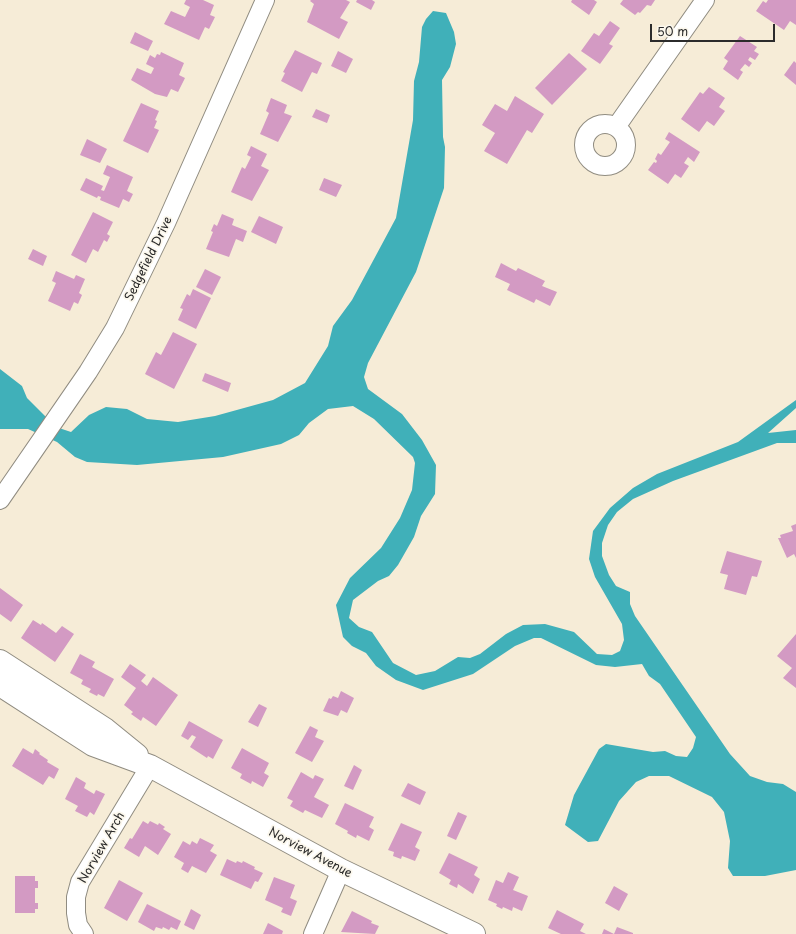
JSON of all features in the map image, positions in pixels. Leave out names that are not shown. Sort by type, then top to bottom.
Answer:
[{"type":"street","name":"Sedgefield Drive","points":[[0,500],[88,372],[115,328],[166,223],[265,0]]},
{"type":"street","points":[[616,127],[705,0]]},
{"type":"street","name":"Norview Avenue","points":[[0,660],[105,729],[150,766]]},
{"type":"street","name":"Norview Avenue","points":[[0,685],[93,745],[150,766],[341,870],[474,934]]},
{"type":"street","name":"Norview Arch","points":[[84,934],[78,925],[76,913],[76,897],[80,882],[150,766]]},
{"type":"street","points":[[313,934],[341,870]]},
{"type":"water","points":[[433,11],[446,13],[454,32],[456,44],[450,67],[442,80],[443,137],[445,147],[444,188],[416,272],[368,363],[364,377],[368,389],[402,414],[422,440],[436,465],[435,494],[421,516],[414,537],[398,565],[389,576],[378,581],[353,600],[349,618],[359,627],[372,632],[393,663],[416,675],[435,671],[458,657],[470,658],[480,654],[506,634],[523,625],[545,624],[574,632],[597,654],[612,655],[620,651],[624,640],[622,624],[595,577],[589,559],[593,531],[610,508],[633,488],[657,474],[738,442],[796,400],[796,408],[768,433],[796,430],[796,443],[777,443],[673,481],[633,499],[617,512],[608,525],[602,543],[602,556],[609,575],[616,586],[630,592],[630,604],[635,616],[730,754],[750,776],[767,782],[783,784],[796,792],[796,870],[765,876],[733,876],[728,868],[730,841],[724,812],[712,797],[669,776],[649,776],[636,782],[619,801],[598,841],[588,842],[565,825],[574,795],[599,749],[606,744],[653,752],[665,751],[676,756],[687,757],[693,748],[696,737],[660,684],[649,676],[642,664],[615,667],[596,665],[541,638],[534,638],[515,646],[473,674],[423,690],[396,680],[376,666],[366,653],[352,646],[343,637],[336,605],[350,578],[381,548],[400,518],[412,490],[415,463],[413,457],[374,419],[353,406],[328,409],[309,423],[299,435],[281,444],[223,457],[137,465],[87,462],[75,457],[57,442],[28,429],[0,429],[0,369],[22,386],[27,398],[56,427],[71,432],[89,415],[106,407],[127,409],[147,419],[178,422],[215,416],[273,400],[305,383],[328,346],[333,326],[352,300],[396,218],[413,120],[414,81],[419,62],[422,27],[426,19]]},
{"type":"building","points":[[186,0],[203,0],[214,5],[210,15],[215,17],[209,29],[205,27],[199,40],[164,24],[171,11],[185,17],[190,7],[184,4]]},
{"type":"building","points":[[346,0],[350,2],[340,18],[348,22],[339,39],[307,22],[314,4],[310,1]]},
{"type":"building","points":[[357,0],[372,0],[375,2],[371,10],[356,2]]},
{"type":"building","points":[[572,0],[594,0],[597,2],[589,15],[571,2]]},
{"type":"building","points":[[623,0],[655,0],[651,6],[647,5],[640,13],[638,12],[635,15],[620,4]]},
{"type":"building","points":[[768,0],[796,0],[796,25],[790,21],[784,30],[756,11],[763,1],[766,3]]},
{"type":"building","points":[[610,21],[620,28],[609,44],[613,46],[600,64],[581,51],[594,33],[599,36]]},
{"type":"building","points":[[135,32],[153,41],[148,51],[130,43]]},
{"type":"building","points":[[740,36],[757,47],[754,51],[759,54],[755,60],[750,57],[748,60],[752,63],[749,67],[745,64],[740,70],[743,72],[738,80],[723,69],[728,61],[724,58]]},
{"type":"building","points":[[295,50],[322,63],[317,74],[312,72],[302,92],[281,81],[285,73],[283,72]]},
{"type":"building","points":[[338,51],[353,59],[346,73],[331,66]]},
{"type":"building","points":[[161,52],[184,63],[179,75],[185,78],[178,92],[171,89],[167,97],[155,94],[131,80],[137,68],[151,74],[154,68],[146,64],[150,55],[155,58],[157,54],[160,55]]},
{"type":"building","points":[[569,53],[587,69],[552,105],[535,88]]},
{"type":"building","points":[[794,61],[796,63],[796,85],[784,75]]},
{"type":"building","points":[[709,87],[725,98],[719,107],[725,111],[714,126],[707,121],[699,132],[681,119],[700,92],[703,94]]},
{"type":"building","points":[[515,96],[544,114],[532,133],[527,130],[507,164],[484,151],[495,133],[482,125],[495,104],[507,111]]},
{"type":"building","points":[[271,98],[287,105],[284,113],[292,116],[278,142],[260,134],[269,113],[266,111]]},
{"type":"building","points":[[141,103],[159,111],[155,120],[157,121],[154,128],[159,130],[148,153],[123,141]]},
{"type":"building","points":[[316,109],[330,115],[327,123],[312,117]]},
{"type":"building","points":[[669,132],[700,152],[694,162],[688,157],[684,163],[689,166],[681,178],[675,174],[668,184],[648,170],[654,162],[656,163],[657,161],[655,159],[658,153],[661,155],[670,142],[665,139]]},
{"type":"building","points":[[87,139],[107,149],[100,163],[80,155]]},
{"type":"building","points":[[251,146],[267,154],[261,166],[269,170],[252,201],[231,192],[242,167],[245,169],[251,157],[247,155]]},
{"type":"building","points":[[107,165],[133,177],[127,191],[133,194],[129,202],[123,199],[119,208],[100,200],[101,197],[98,196],[97,198],[80,190],[86,178],[103,186],[101,190],[104,191],[110,177],[103,174]]},
{"type":"building","points":[[324,178],[342,185],[336,197],[319,190]]},
{"type":"building","points":[[93,212],[113,222],[107,234],[110,236],[107,242],[104,240],[98,252],[93,249],[86,263],[71,255]]},
{"type":"building","points":[[222,214],[234,219],[232,225],[247,231],[243,242],[236,239],[229,257],[206,249],[213,232],[211,231],[214,224],[217,226]]},
{"type":"building","points":[[259,216],[283,227],[276,244],[251,232]]},
{"type":"building","points":[[33,249],[47,256],[43,266],[28,259]]},
{"type":"building","points":[[501,263],[516,271],[518,268],[545,281],[542,286],[557,292],[550,306],[536,299],[534,303],[507,290],[510,284],[495,277]]},
{"type":"building","points":[[205,269],[221,277],[212,295],[196,287]]},
{"type":"building","points":[[56,271],[74,279],[76,275],[85,279],[79,293],[82,295],[78,304],[74,302],[70,311],[48,301],[56,283],[52,281]]},
{"type":"building","points":[[193,289],[211,298],[196,329],[178,320],[183,309],[180,308],[187,294],[190,296]]},
{"type":"building","points":[[173,332],[197,344],[174,389],[145,374],[156,352],[161,355]]},
{"type":"building","points":[[205,373],[231,383],[228,392],[202,381]]},
{"type":"building","points":[[796,524],[796,558],[794,554],[787,558],[778,538],[781,538],[780,535],[793,531],[791,526]]},
{"type":"building","points":[[727,551],[762,561],[757,577],[752,576],[746,595],[724,589],[728,575],[720,573]]},
{"type":"building","points":[[0,588],[23,605],[11,622],[0,614]]},
{"type":"building","points":[[33,620],[41,625],[42,623],[56,633],[62,626],[74,634],[55,662],[21,638]]},
{"type":"building","points":[[796,634],[796,688],[783,678],[792,668],[777,656]]},
{"type":"building","points":[[80,654],[95,662],[92,667],[114,679],[104,697],[98,694],[97,696],[89,692],[91,689],[81,684],[83,680],[70,673]]},
{"type":"building","points":[[130,664],[146,675],[141,681],[147,686],[153,677],[178,695],[156,726],[143,717],[141,721],[131,714],[133,712],[124,705],[136,688],[121,677]]},
{"type":"building","points":[[341,691],[354,698],[347,713],[341,710],[338,716],[323,711],[329,698],[331,699],[333,696],[338,698]]},
{"type":"building","points":[[259,704],[267,708],[258,727],[248,722]]},
{"type":"building","points":[[189,721],[223,740],[213,759],[208,756],[207,758],[190,747],[196,737],[192,735],[188,740],[181,736]]},
{"type":"building","points":[[310,726],[318,730],[315,737],[324,741],[312,762],[295,753]]},
{"type":"building","points":[[23,748],[33,754],[35,749],[40,753],[39,754],[48,760],[47,762],[59,769],[54,779],[49,776],[43,785],[12,766]]},
{"type":"building","points":[[242,748],[269,763],[264,773],[269,776],[263,787],[252,781],[251,784],[240,778],[242,774],[231,768]]},
{"type":"building","points":[[354,765],[362,770],[353,790],[344,786]]},
{"type":"building","points":[[301,772],[313,779],[315,775],[324,779],[314,797],[329,805],[322,818],[305,810],[303,813],[290,806],[293,801],[287,798]]},
{"type":"building","points":[[76,777],[86,783],[84,788],[94,794],[96,790],[105,794],[94,815],[90,812],[87,817],[75,811],[78,806],[65,799]]},
{"type":"building","points":[[408,783],[426,792],[420,805],[401,796]]},
{"type":"building","points":[[345,803],[374,817],[369,827],[374,830],[369,841],[357,835],[356,838],[347,833],[348,831],[335,824]]},
{"type":"building","points":[[458,812],[467,816],[456,840],[447,836]]},
{"type":"building","points":[[143,821],[148,824],[150,821],[158,825],[159,823],[165,827],[163,829],[171,834],[158,855],[145,846],[139,857],[124,848],[130,838],[132,839]]},
{"type":"building","points":[[401,823],[422,832],[415,847],[420,850],[415,861],[402,856],[401,859],[393,856],[394,852],[388,850]]},
{"type":"building","points":[[200,838],[214,845],[210,851],[217,855],[206,873],[192,866],[188,873],[181,869],[184,863],[174,857],[183,841],[190,845],[192,841],[197,844]]},
{"type":"building","points":[[449,853],[478,867],[474,875],[480,879],[473,894],[458,884],[457,888],[449,884],[451,880],[439,873]]},
{"type":"building","points":[[227,859],[236,863],[237,861],[242,863],[243,861],[255,867],[254,869],[263,873],[258,882],[255,881],[251,889],[220,875]]},
{"type":"building","points":[[508,872],[519,877],[513,890],[528,896],[522,911],[513,907],[512,911],[503,907],[502,909],[496,906],[497,904],[488,900],[496,880],[503,883]]},
{"type":"building","points":[[15,876],[35,876],[35,881],[38,881],[38,888],[35,888],[35,903],[38,903],[38,909],[35,909],[35,913],[15,913]]},
{"type":"building","points":[[274,877],[295,885],[290,898],[297,901],[291,916],[281,912],[283,908],[265,900]]},
{"type":"building","points":[[119,880],[143,893],[127,921],[104,908]]},
{"type":"building","points":[[614,886],[628,894],[619,911],[605,903]]},
{"type":"building","points":[[147,904],[181,921],[177,930],[171,927],[169,930],[163,927],[162,929],[156,927],[154,931],[138,922]]},
{"type":"building","points":[[191,909],[201,915],[194,930],[184,925]]},
{"type":"building","points":[[557,910],[584,924],[580,931],[586,934],[561,934],[548,928]]},
{"type":"building","points":[[352,911],[372,921],[371,923],[379,926],[375,934],[341,932]]},
{"type":"building","points":[[268,923],[283,931],[282,934],[263,934]]},
{"type":"building","points":[[617,927],[633,933],[633,934],[614,934]]},
{"type":"building","points":[[604,929],[614,934],[602,934]]}]
